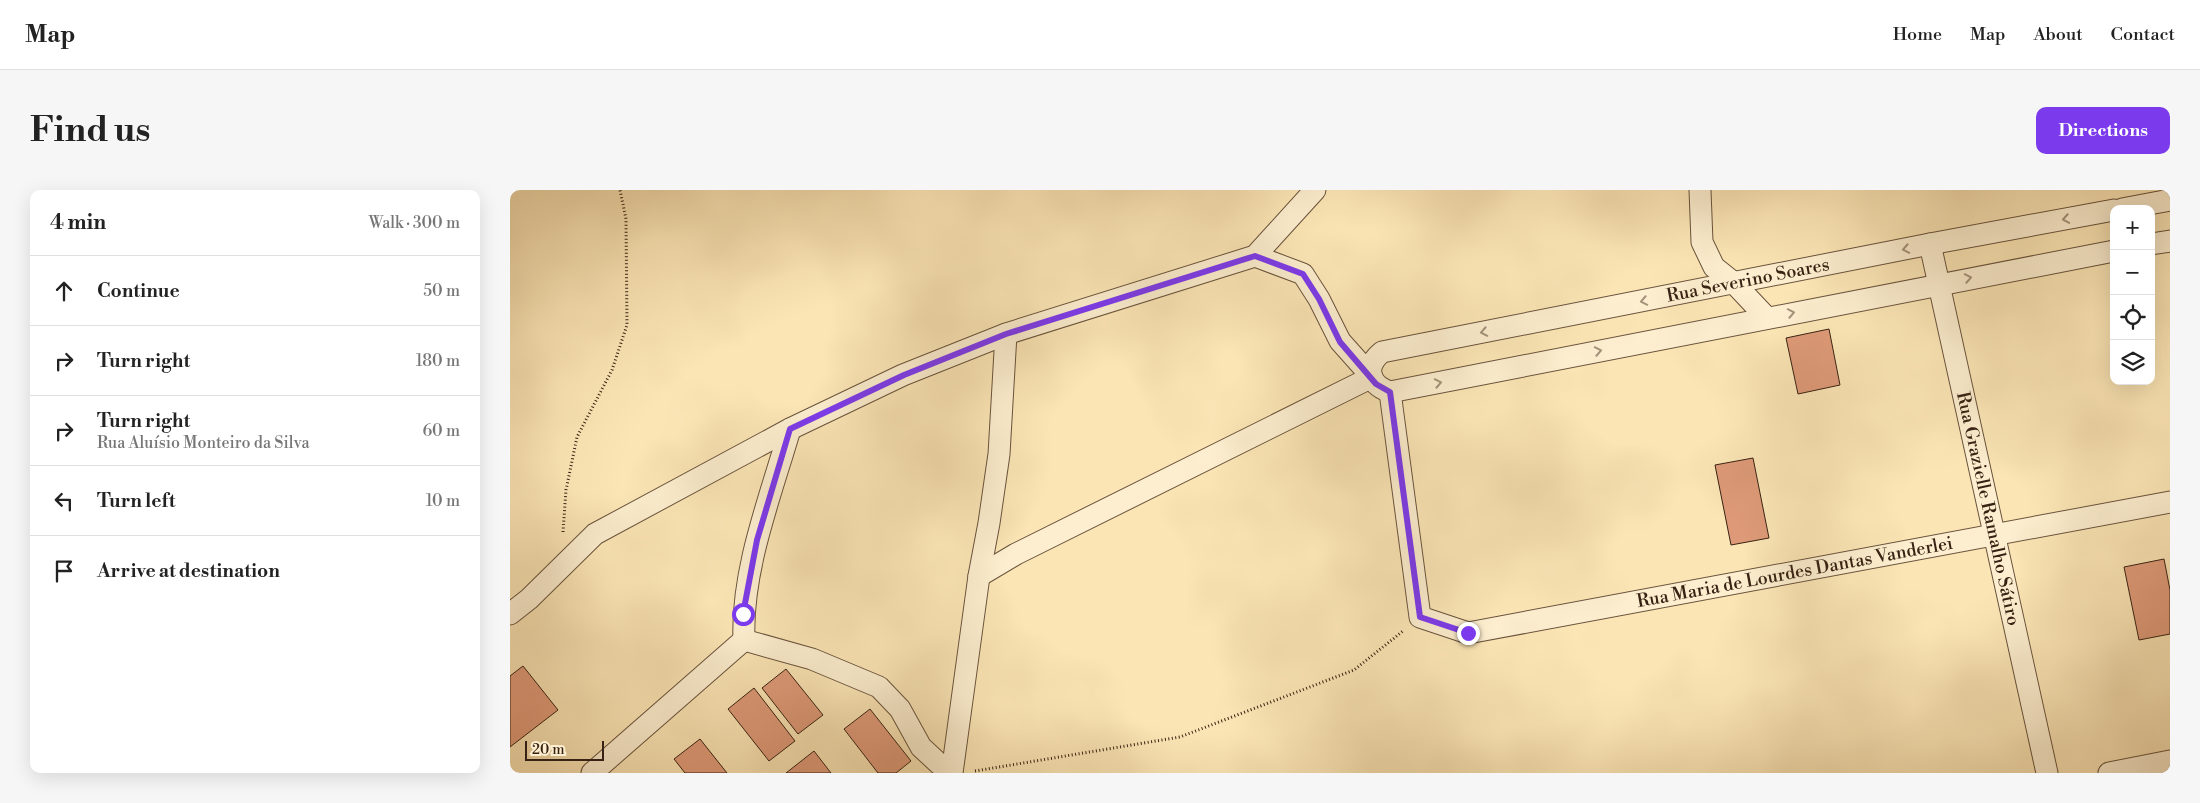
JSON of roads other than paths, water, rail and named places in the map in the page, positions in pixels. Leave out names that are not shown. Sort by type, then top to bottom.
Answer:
[{"type":"street","points":[[510,614],[529,599],[596,534],[790,429],[904,375],[1006,334],[1255,256],[1315,190]]},
{"type":"street","points":[[1700,190],[1702,242],[1714,267],[1734,283],[1766,318]]},
{"type":"street","points":[[2143,205],[2170,200]]},
{"type":"street","name":"Rua Severino Soares","points":[[1372,377],[1370,368],[1373,359],[1382,352],[1930,244],[2110,211]]},
{"type":"street","points":[[2155,243],[2170,241]]},
{"type":"street","name":"Rua Grazielle Ramalho Sátiro","points":[[1930,244],[2047,773]]},
{"type":"street","points":[[1255,256],[1303,274],[1319,299],[1340,342],[1383,389],[1390,392],[2110,252]]},
{"type":"street","points":[[744,640],[812,659],[879,687],[900,709],[921,747],[958,772],[979,576],[999,454],[1006,334]]},
{"type":"street","points":[[979,576],[1016,554],[1372,377]]},
{"type":"street","name":"Rua Maria de Lourdes Dantas Vanderlei","points":[[1390,392],[1420,617],[1468,633],[1996,536],[2170,502]]},
{"type":"street","points":[[744,640],[743,614],[757,540],[790,429]]},
{"type":"street","points":[[592,773],[744,640]]},
{"type":"street","points":[[2110,773],[2170,761]]}]
